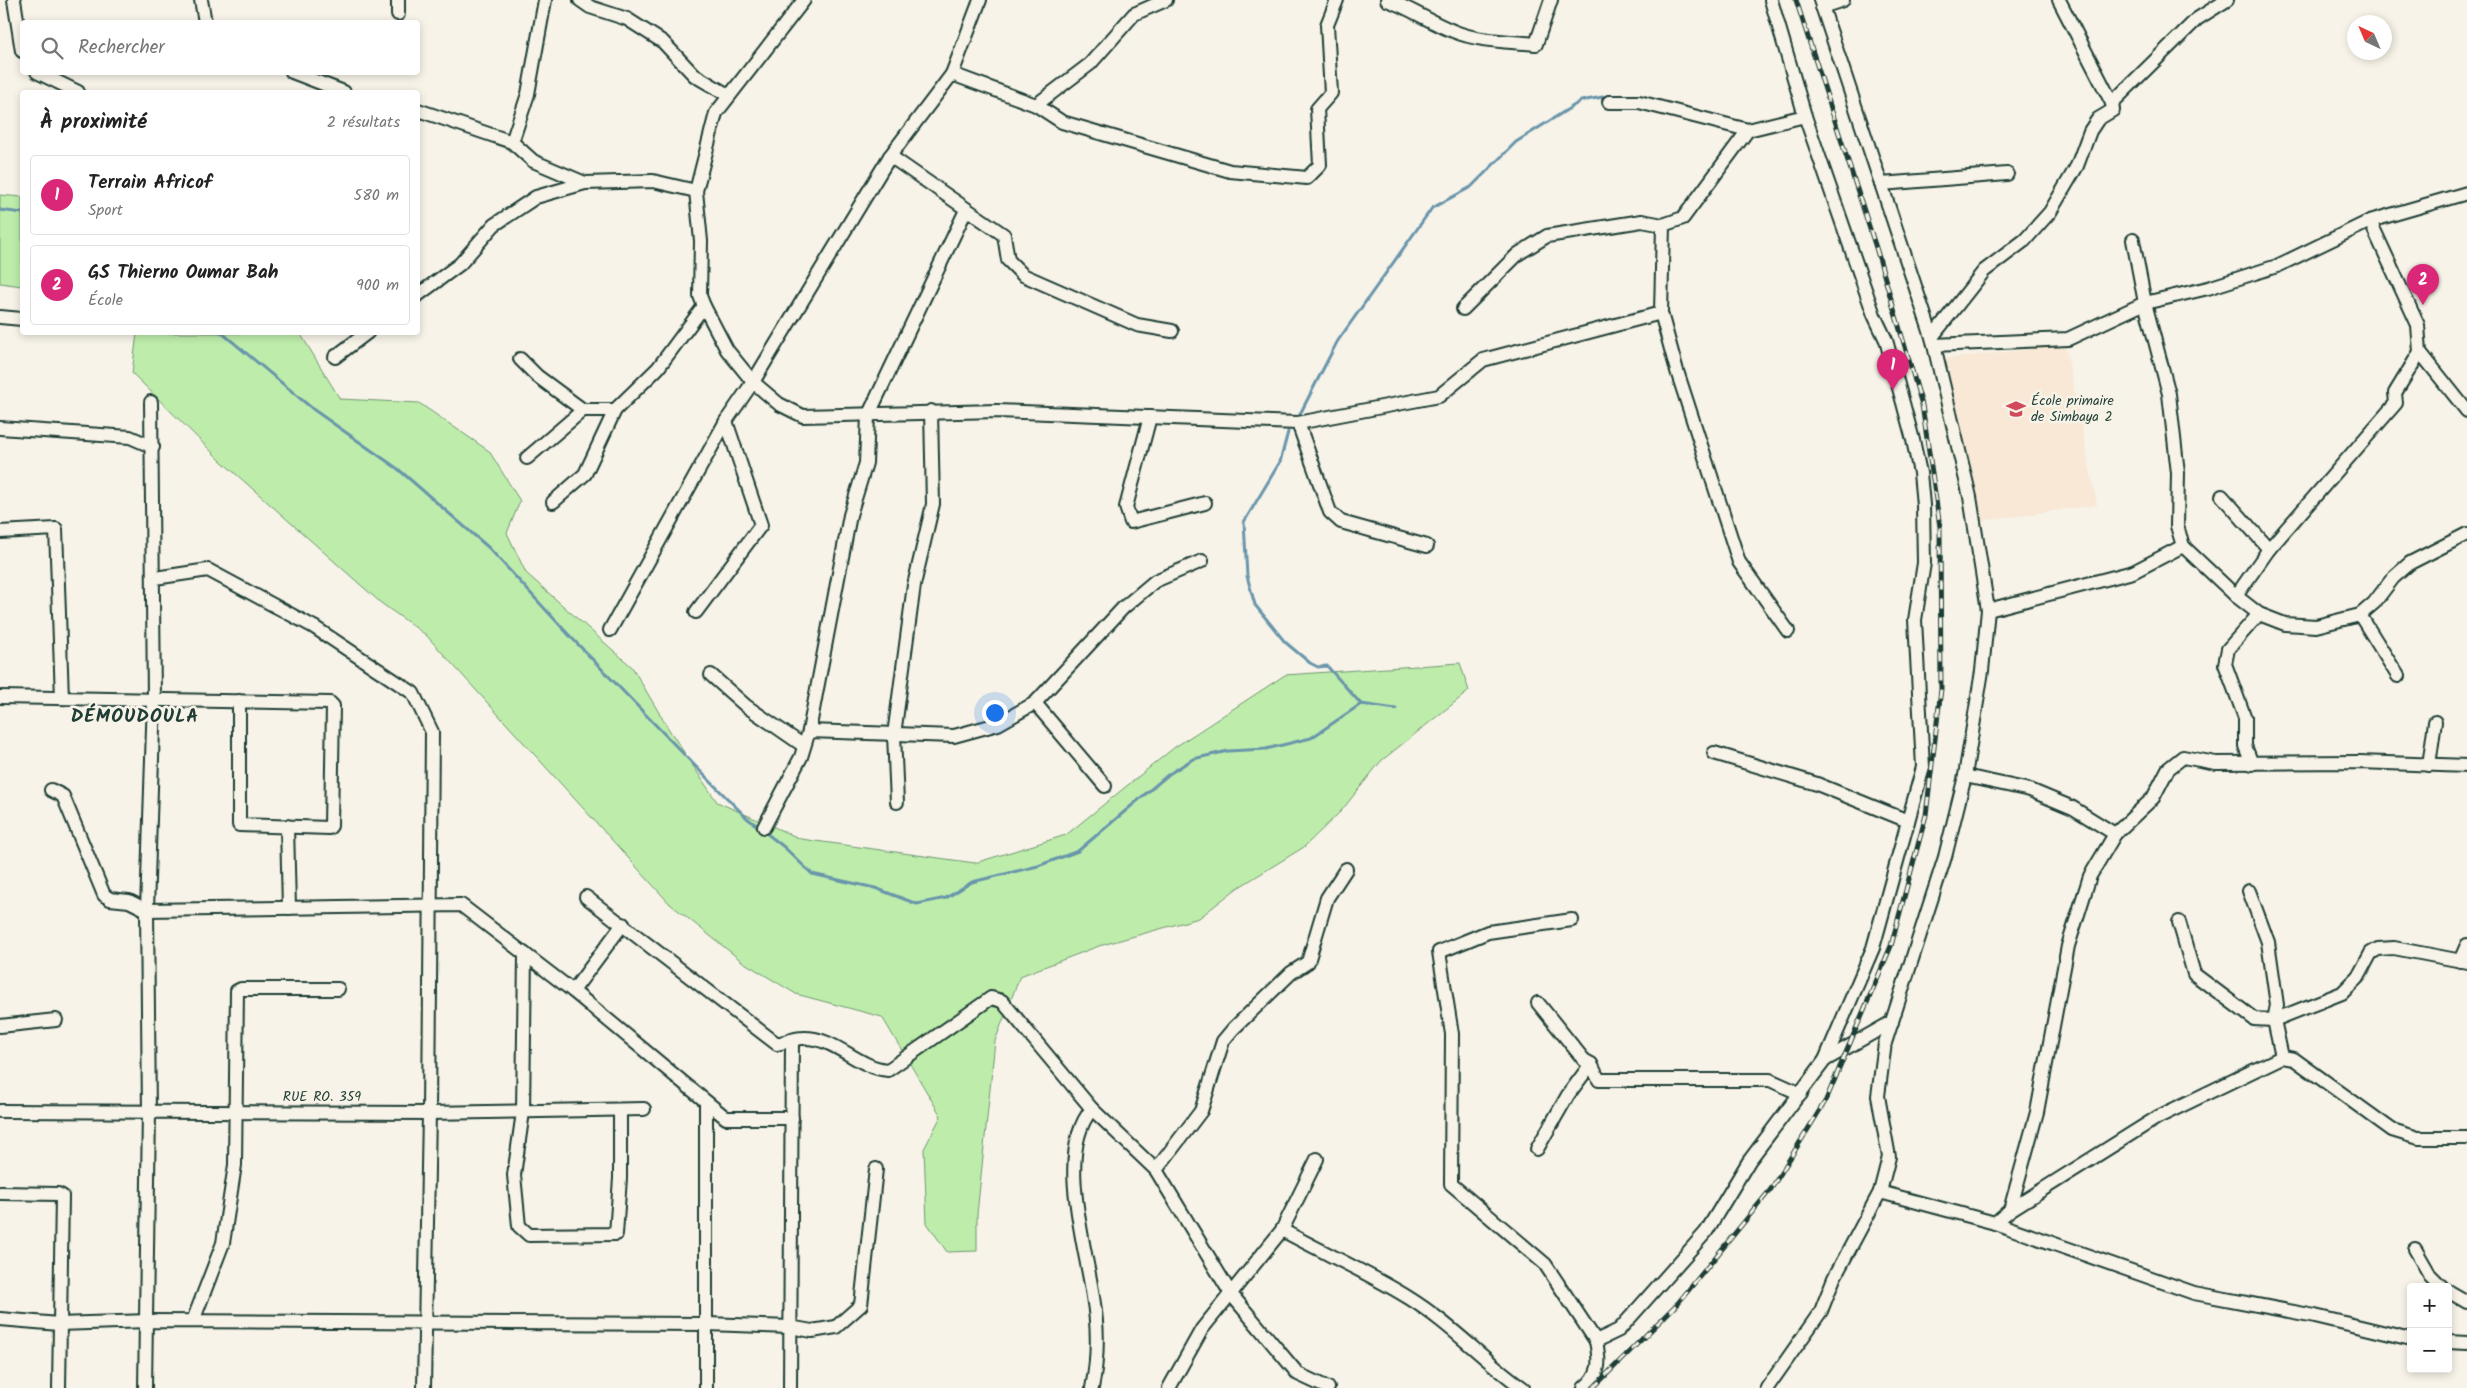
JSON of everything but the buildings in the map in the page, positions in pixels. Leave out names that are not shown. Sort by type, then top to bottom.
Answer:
[{"type":"street","points":[[14,0],[20,38]]},
{"type":"street","points":[[201,0],[205,20]]},
{"type":"street","points":[[398,0],[398,14]]},
{"type":"street","points":[[512,142],[528,94],[545,0]]},
{"type":"street","points":[[580,0],[590,7],[627,19],[663,42],[694,75],[728,95]]},
{"type":"street","points":[[804,0],[728,95],[716,113],[696,192],[701,241],[700,296],[704,306],[728,350],[753,382],[779,404],[803,416],[868,416],[931,412],[996,411],[1298,423],[1439,396],[1483,360],[1661,313]]},
{"type":"street","points":[[610,630],[726,421],[753,382],[890,156],[952,74],[980,0]]},
{"type":"street","points":[[1036,105],[1090,64],[1134,14],[1166,0]]},
{"type":"street","points":[[952,74],[1036,105],[1062,122],[1230,171],[1307,178],[1320,165],[1317,109],[1331,93],[1327,25],[1337,0]]},
{"type":"street","points":[[1387,0],[1403,6],[1453,32],[1481,39],[1536,44],[1552,0]]},
{"type":"street","points":[[1596,1341],[1619,1330],[1706,1232],[1749,1161],[1826,1060],[1873,948],[1923,767],[1915,620],[1924,563],[1920,473],[1886,340],[1874,315],[1805,116],[1771,0]]},
{"type":"street","points":[[1767,1388],[1821,1311],[1834,1278],[1880,1192],[1889,1157],[1878,1096],[1885,1042],[1945,857],[1965,776],[1982,670],[1988,610],[1970,497],[1933,341],[1821,3],[1843,0]]},
{"type":"street","points":[[1933,341],[1984,271],[2025,240],[2050,212],[2077,166],[2090,131],[2098,119],[2113,110],[2112,103],[2059,0]]},
{"type":"street","points":[[2112,103],[2197,19],[2217,2]]},
{"type":"street","points":[[43,75],[74,90]]},
{"type":"street","points":[[300,75],[339,90]]},
{"type":"street","points":[[1609,102],[1639,102],[1748,130],[1805,116]]},
{"type":"street","points":[[420,111],[512,142],[533,161],[585,183]]},
{"type":"street","points":[[1463,309],[1518,254],[1547,236],[1642,221],[1663,225],[1683,218],[1748,130]]},
{"type":"street","points":[[890,156],[1004,235],[1008,260],[1023,275],[1137,325],[1172,330]]},
{"type":"street","points":[[1881,184],[2007,174]]},
{"type":"street","points":[[420,294],[460,264],[494,225],[536,197],[585,183],[653,181],[696,192]]},
{"type":"street","points":[[1933,341],[2068,339],[2145,303],[2208,288],[2277,266],[2370,221],[2467,193]]},
{"type":"street","points":[[764,827],[801,757],[809,731],[850,516],[866,463],[868,416],[966,210]]},
{"type":"street","points":[[2370,221],[2418,325],[2420,352],[2467,410]]},
{"type":"street","points":[[1663,225],[1661,313],[1739,562],[1788,631]]},
{"type":"street","points":[[2133,240],[2145,303],[2168,394],[2178,473],[2177,526],[2183,546],[2236,596],[2259,614],[2286,624],[2316,626],[2360,615],[2374,603],[2393,578],[2410,563],[2467,534]]},
{"type":"street","points":[[553,502],[585,474],[615,410],[658,368],[704,306]]},
{"type":"street","points":[[0,317],[20,319]]},
{"type":"street","points":[[335,358],[364,335]]},
{"type":"street","points":[[2236,596],[2270,549],[2396,403],[2395,393],[2420,352]]},
{"type":"street","points":[[520,359],[537,376],[583,410],[615,410]]},
{"type":"street","points":[[144,1387],[148,1321],[149,1112],[147,910],[154,698],[153,447],[151,402]]},
{"type":"street","points":[[527,458],[583,410]]},
{"type":"street","points":[[897,802],[894,735],[914,585],[933,504],[931,412]]},
{"type":"street","points":[[1150,417],[1126,507],[1131,522],[1205,503]]},
{"type":"street","points":[[696,612],[760,525],[726,421]]},
{"type":"street","points":[[1298,423],[1330,512],[1341,522],[1427,546]]},
{"type":"street","points":[[0,428],[130,437],[153,447]]},
{"type":"street","points":[[2222,496],[2270,549]]},
{"type":"street","points":[[0,532],[56,529],[62,698]]},
{"type":"street","points":[[1988,610],[2133,572],[2183,546]]},
{"type":"street","points":[[809,731],[954,736],[998,724],[1035,703],[1123,608],[1155,581],[1202,561]]},
{"type":"street","points":[[154,578],[208,570],[314,627],[413,693],[432,732],[432,905],[424,1388]]},
{"type":"street","points":[[2252,764],[2245,746],[2245,718],[2225,664],[2228,649],[2259,614]]},
{"type":"street","points":[[2360,615],[2398,676]]},
{"type":"street","points":[[711,675],[746,706],[804,746]]},
{"type":"street","points":[[0,697],[154,698],[330,703],[333,706],[331,826],[327,830],[288,826],[240,826],[238,824],[239,701]]},
{"type":"street","points":[[1035,703],[1105,786]]},
{"type":"street","points":[[2429,765],[2435,722]]},
{"type":"street","points":[[1714,754],[1816,784],[1908,821]]},
{"type":"street","points":[[2010,1210],[2037,1112],[2068,946],[2090,876],[2115,834],[2153,798],[2168,769],[2182,757],[2216,763],[2360,762],[2467,766]]},
{"type":"street","points":[[1965,776],[2030,790],[2074,808],[2115,834]]},
{"type":"street","points":[[51,790],[63,796],[104,895],[110,899],[129,901],[147,910],[461,905],[573,991],[706,1104],[726,1118],[792,1118]]},
{"type":"street","points":[[288,826],[289,908]]},
{"type":"street","points":[[1156,1170],[1201,1111],[1223,1041],[1233,1028],[1291,973],[1308,962],[1327,898],[1346,869]]},
{"type":"street","points":[[2250,891],[2268,942],[2277,1005],[2274,1020],[2282,1057]]},
{"type":"street","points":[[586,896],[777,1044],[802,1037],[831,1043],[877,1069],[888,1070],[991,998],[1002,1001],[1092,1109],[1156,1170],[1231,1294],[1298,1374],[1328,1388]]},
{"type":"street","points":[[1572,920],[1488,932],[1439,952],[1452,1034],[1452,1184],[1544,1264],[1596,1341],[1600,1361],[1594,1380],[1584,1388]]},
{"type":"street","points":[[2179,922],[2194,974],[2254,1019],[2274,1020],[2342,993],[2358,977],[2371,953],[2378,949],[2394,948],[2463,961],[2467,945]]},
{"type":"street","points":[[573,991],[623,924]]},
{"type":"street","points":[[526,954],[523,1112],[514,1175],[519,1226],[522,1230],[529,1235],[616,1234],[620,1178],[620,1110]]},
{"type":"street","points":[[193,1321],[223,1243],[235,1164],[237,991],[241,989],[338,989]]},
{"type":"street","points":[[1538,1003],[1584,1060],[1591,1064],[1599,1080],[1770,1080],[1801,1094]]},
{"type":"street","points":[[0,1026],[56,1020]]},
{"type":"street","points":[[1826,1060],[1892,1022]]},
{"type":"street","points":[[790,1388],[792,1041]]},
{"type":"street","points":[[1995,1224],[2010,1210],[2158,1117],[2282,1057],[2294,1060],[2392,1130],[2418,1138],[2467,1138]]},
{"type":"street","points":[[1537,1149],[1568,1095],[1591,1064]]},
{"type":"street","points":[[706,1104],[706,1388]]},
{"type":"street","name":"RUE RO. 359","points":[[0,1110],[429,1113],[644,1109]]},
{"type":"street","points":[[1092,1109],[1087,1115],[1076,1139],[1075,1207],[1094,1298],[1096,1338],[1092,1388]]},
{"type":"street","points":[[1169,1388],[1202,1329],[1282,1230],[1316,1159]]},
{"type":"street","points":[[0,1319],[59,1324],[193,1321],[707,1324],[790,1326],[812,1331],[836,1327],[861,1305],[876,1169]]},
{"type":"street","points":[[1880,1192],[1995,1224],[2194,1293],[2315,1316],[2407,1338]]},
{"type":"street","points":[[0,1193],[58,1194],[62,1196],[59,1388]]},
{"type":"street","points":[[1282,1230],[1409,1298],[1451,1329],[1495,1369],[1523,1388]]},
{"type":"street","points":[[2415,1249],[2430,1275],[2438,1283]]},
{"type":"street","points":[[2452,1293],[2467,1302]]},
{"type":"street","points":[[2452,1342],[2467,1343]]},
{"type":"shaded area","name":"École primaire de Simbaya 2","points":[[2065,345],[2097,505],[1981,521],[1964,459],[1944,359]]},
{"type":"green space","points":[[0,195],[20,197],[20,286],[0,283]]},
{"type":"green space","points":[[137,335],[301,335],[340,399],[419,403],[489,451],[520,501],[507,533],[526,573],[632,667],[668,728],[717,802],[801,839],[975,863],[1066,835],[1175,747],[1285,675],[1460,663],[1469,691],[1381,761],[1342,810],[1304,847],[1236,889],[1199,918],[1099,946],[1020,976],[995,1041],[977,1214],[977,1251],[947,1252],[927,1223],[924,1149],[941,1116],[882,1017],[796,994],[743,962],[670,904],[426,635],[381,603],[219,459],[132,373]]},
{"type":"waterway","points":[[1300,414],[1337,342],[1432,208],[1471,187],[1516,142],[1581,101],[1608,96]]},
{"type":"waterway","points":[[0,210],[20,213]]},
{"type":"waterway","points":[[225,335],[314,410],[398,469],[489,548],[568,634],[700,771],[747,818],[784,847],[812,874],[875,888],[917,904],[946,898],[972,882],[1038,866],[1078,851],[1169,774],[1193,759],[1228,751],[1266,749],[1311,738],[1361,704],[1396,709]]},
{"type":"waterway","points":[[1288,432],[1280,462],[1244,522],[1247,576],[1255,605],[1285,642],[1310,663],[1318,667],[1327,666],[1361,704]]},
{"type":"railway","points":[[1593,1388],[1678,1303],[1771,1189],[1826,1100],[1891,946],[1926,815],[1941,689],[1940,527],[1922,405],[1877,251],[1796,0]]},
{"type":"place","name":"GS Thierno Oumar Bah","points":[[2423,305]]},
{"type":"place","name":"Terrain Africof","points":[[1893,390]]},
{"type":"place","name":"École primaire de Simbaya 2","points":[[2016,409]]},
{"type":"district","name":"DÉMOUDOULA","points":[[135,717]]}]
